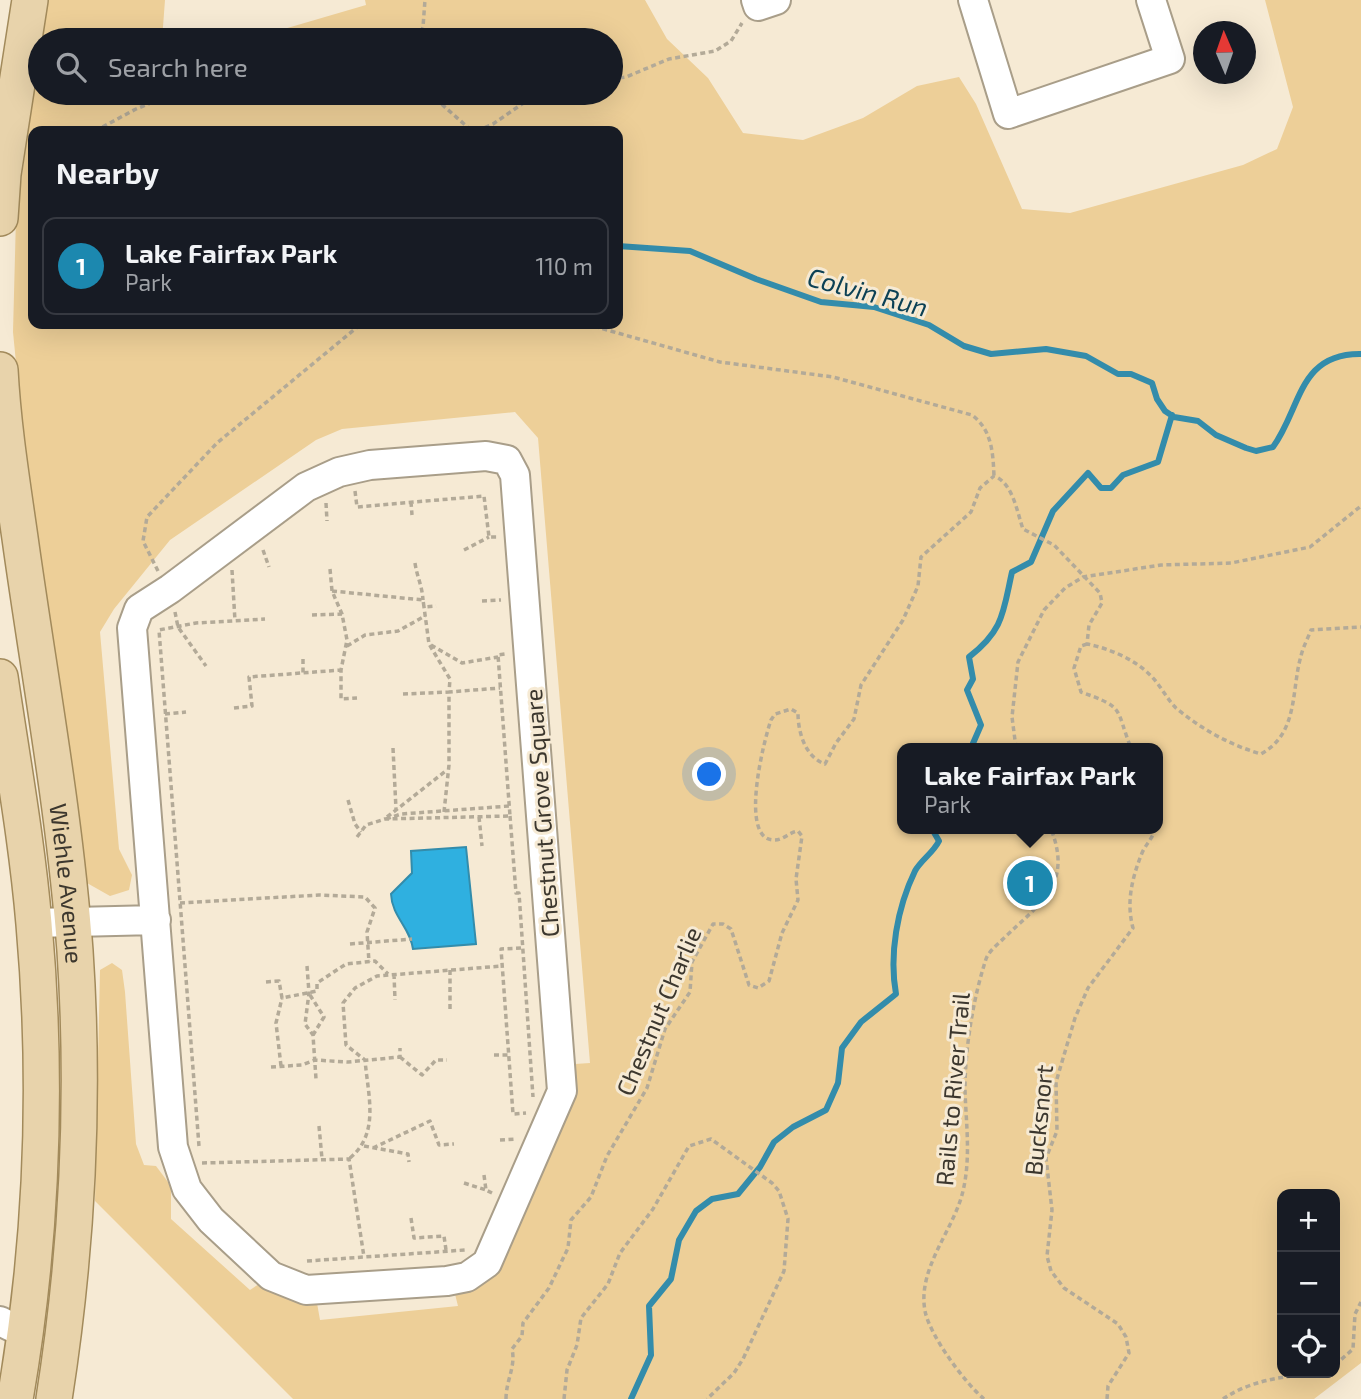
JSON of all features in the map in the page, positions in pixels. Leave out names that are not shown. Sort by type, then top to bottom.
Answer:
[{"type":"main road","points":[[0,218],[3,174],[30,0]]},
{"type":"main road","name":"Wiehle Avenue","points":[[0,370],[8,456],[72,922],[79,1046],[79,1149],[64,1327],[54,1399]]},
{"type":"main road","name":"Wiehle Avenue","points":[[0,677],[34,923],[40,1048],[40,1150],[33,1273],[13,1328],[15,1399]]},
{"type":"street","points":[[973,0],[1008,114],[1170,59],[1151,0]]},
{"type":"street","name":"Chestnut Grove Square","points":[[486,456],[507,460],[515,475],[562,1091],[487,1263],[467,1277],[447,1281],[306,1290],[271,1276],[211,1220],[187,1189],[173,1147],[156,920],[132,628],[139,609],[172,599],[306,487],[339,472],[370,464],[486,456]]},
{"type":"street","points":[[34,923],[156,920]]},
{"type":"path","points":[[420,28],[425,0]]},
{"type":"path","points":[[623,77],[669,59],[715,51],[731,41],[763,2]]},
{"type":"path","points":[[104,126],[146,105]]},
{"type":"path","points":[[443,105],[468,126]]},
{"type":"path","points":[[488,126],[521,105]]},
{"type":"path","points":[[206,666],[178,627],[172,599],[143,541],[147,517],[217,443],[355,329]]},
{"type":"path","points":[[604,329],[720,362],[833,377],[972,415],[981,421],[993,450],[994,476],[1008,487],[1024,530],[1054,545],[1100,593],[1102,603],[1089,625],[1087,644]]},
{"type":"path","name":"Chestnut Charlie","points":[[506,1399],[506,1381],[515,1364],[512,1349],[522,1336],[523,1323],[549,1288],[568,1248],[571,1220],[591,1196],[607,1156],[647,1088],[665,1028],[690,992],[692,962],[713,924],[723,924],[731,929],[749,985],[758,988],[769,981],[782,933],[798,900],[796,879],[802,836],[798,831],[781,839],[771,840],[763,835],[756,823],[758,766],[771,720],[775,714],[791,709],[797,713],[798,734],[817,761],[825,764],[829,760],[835,743],[854,719],[860,685],[903,620],[918,586],[921,557],[971,512],[980,488],[994,476]]},
{"type":"path","points":[[355,486],[357,507],[484,496],[489,537]]},
{"type":"path","points":[[326,501],[327,522]]},
{"type":"path","points":[[411,502],[412,515]]},
{"type":"path","points":[[1015,743],[1012,718],[1018,662],[1044,610],[1065,588],[1083,577],[1161,565],[1231,563],[1310,547],[1361,506]]},
{"type":"path","points":[[464,550],[489,537],[504,537]]},
{"type":"path","points":[[262,548],[269,567]]},
{"type":"path","points":[[231,557],[235,621]]},
{"type":"path","points":[[415,563],[416,574],[422,581],[429,644],[450,679],[444,812]]},
{"type":"path","points":[[330,569],[332,592],[342,614],[346,647],[341,670],[341,699],[357,698]]},
{"type":"path","points":[[332,592],[423,600]]},
{"type":"path","points":[[482,601],[508,600]]},
{"type":"path","points":[[424,607],[436,606]]},
{"type":"path","points":[[312,615],[342,614]]},
{"type":"path","points":[[346,647],[366,635],[398,631],[425,616]]},
{"type":"path","points":[[265,619],[159,630],[198,1104],[200,1163],[349,1159],[364,1146],[370,1122],[365,1060],[346,1045],[344,1003],[355,988],[377,976],[388,974],[502,966]]},
{"type":"path","points":[[1130,743],[1122,717],[1112,703],[1081,692],[1074,668],[1081,646],[1087,644],[1106,647],[1149,673],[1174,706],[1183,713],[1222,738],[1261,754],[1273,748],[1295,705],[1300,657],[1311,630],[1361,627]]},
{"type":"path","points":[[429,644],[462,663],[498,657],[498,654],[512,654]]},
{"type":"path","points":[[498,657],[534,1100]]},
{"type":"path","points":[[303,659],[303,673]]},
{"type":"path","points":[[234,708],[252,706],[249,677],[341,670]]},
{"type":"path","points":[[404,694],[500,688]]},
{"type":"path","points":[[165,714],[186,712]]},
{"type":"path","points":[[393,748],[396,810]]},
{"type":"path","points":[[385,819],[448,769]]},
{"type":"path","points":[[348,800],[355,824],[361,832]]},
{"type":"path","points":[[357,837],[366,825],[401,814],[509,806]]},
{"type":"path","points":[[385,819],[510,816]]},
{"type":"path","points":[[479,817],[482,846]]},
{"type":"path","name":"Rails to River Trail","points":[[984,1399],[931,1330],[925,1310],[927,1280],[963,1192],[970,1137],[965,1090],[980,979],[988,955],[1051,891],[1057,876],[1059,850],[1053,834]]},
{"type":"path","name":"Bucksnort","points":[[1107,1399],[1108,1386],[1129,1353],[1126,1337],[1118,1324],[1064,1288],[1051,1270],[1047,1256],[1052,1210],[1046,1158],[1057,1131],[1056,1082],[1063,1054],[1088,988],[1133,928],[1128,909],[1132,884],[1143,850],[1152,834]]},
{"type":"path","points":[[180,903],[319,895],[365,897],[375,908],[367,932],[369,961]]},
{"type":"path","points":[[350,944],[412,939]]},
{"type":"path","points":[[522,948],[500,949],[513,1114],[535,1113]]},
{"type":"path","points":[[282,998],[317,991],[317,983],[346,964],[374,961],[388,974]]},
{"type":"path","points":[[307,966],[309,993],[305,1024],[313,1035],[316,1079]]},
{"type":"path","points":[[450,970],[450,1011]]},
{"type":"path","points":[[394,974],[395,1000]]},
{"type":"path","points":[[266,982],[279,981],[282,998],[276,1023],[281,1066]]},
{"type":"path","points":[[309,993],[324,1017],[313,1035]]},
{"type":"path","points":[[400,1048],[400,1057]]},
{"type":"path","points":[[494,1055],[509,1055]]},
{"type":"path","points":[[271,1067],[315,1060],[400,1057],[422,1074],[436,1060],[447,1060]]},
{"type":"path","points":[[373,1148],[430,1121],[439,1145],[454,1144]]},
{"type":"path","points":[[319,1126],[322,1159]]},
{"type":"path","points":[[564,1399],[567,1370],[581,1318],[608,1284],[620,1253],[653,1209],[689,1146],[711,1139],[772,1183],[779,1191],[788,1219],[784,1271],[743,1359],[734,1373],[707,1399]]},
{"type":"path","points":[[364,1146],[408,1154],[409,1162]]},
{"type":"path","points":[[349,1159],[364,1257]]},
{"type":"path","points":[[484,1175],[485,1191]]},
{"type":"path","points":[[464,1183],[500,1197]]},
{"type":"path","points":[[411,1219],[414,1238],[444,1236],[446,1251]]},
{"type":"path","points":[[307,1261],[475,1249]]},
{"type":"path","points":[[1340,1361],[1353,1349],[1355,1314],[1361,1302]]},
{"type":"path","points":[[1223,1399],[1239,1388],[1278,1378]]},
{"type":"shaded area","points":[[47,0],[165,0],[163,28],[43,28]]},
{"type":"shaded area","points":[[365,0],[645,0],[667,39],[708,78],[743,133],[803,140],[863,118],[917,86],[959,77],[976,104],[1022,209],[1070,213],[1243,165],[1277,149],[1293,107],[1265,0],[1361,0],[1361,1363],[1314,1399],[293,1399],[95,1201],[100,970],[112,963],[122,970],[125,992],[136,1144],[144,1165],[156,1166],[171,1186],[171,1219],[250,1290],[259,1284],[317,1303],[320,1320],[458,1306],[455,1294],[475,1285],[573,1100],[575,1064],[590,1063],[538,438],[515,412],[342,429],[316,440],[170,540],[114,609],[100,632],[119,849],[132,875],[129,890],[110,896],[87,883],[80,860],[22,424],[13,332],[16,218],[28,132],[28,329],[623,329],[623,126],[29,126],[32,105],[623,105],[623,28],[287,28],[366,5]]},
{"type":"water","points":[[466,847],[476,944],[413,949],[394,909],[391,894],[412,873],[411,851]]},
{"type":"waterway","name":"Colvin Run","points":[[623,246],[690,251],[756,279],[821,302],[874,307],[929,325],[964,346],[991,354],[1046,349],[1086,356],[1118,374],[1131,374],[1152,383],[1157,399],[1165,411],[1174,417],[1198,421],[1216,435],[1256,451],[1273,447],[1313,373],[1340,356],[1361,354]]},
{"type":"waterway","points":[[973,743],[981,725],[967,690],[973,679],[969,657],[996,629],[1004,609],[1012,572],[1031,562],[1053,511],[1088,473],[1101,488],[1111,488],[1123,475],[1158,462],[1172,415]]},
{"type":"waterway","points":[[631,1399],[651,1355],[649,1306],[671,1279],[679,1240],[696,1211],[712,1199],[738,1194],[760,1167],[774,1142],[793,1127],[826,1110],[838,1083],[842,1048],[861,1022],[896,994],[893,964],[899,916],[915,871],[939,841],[935,834]]},
{"type":"place","name":"Lake Fairfax Park","points":[[1030,883]]}]
